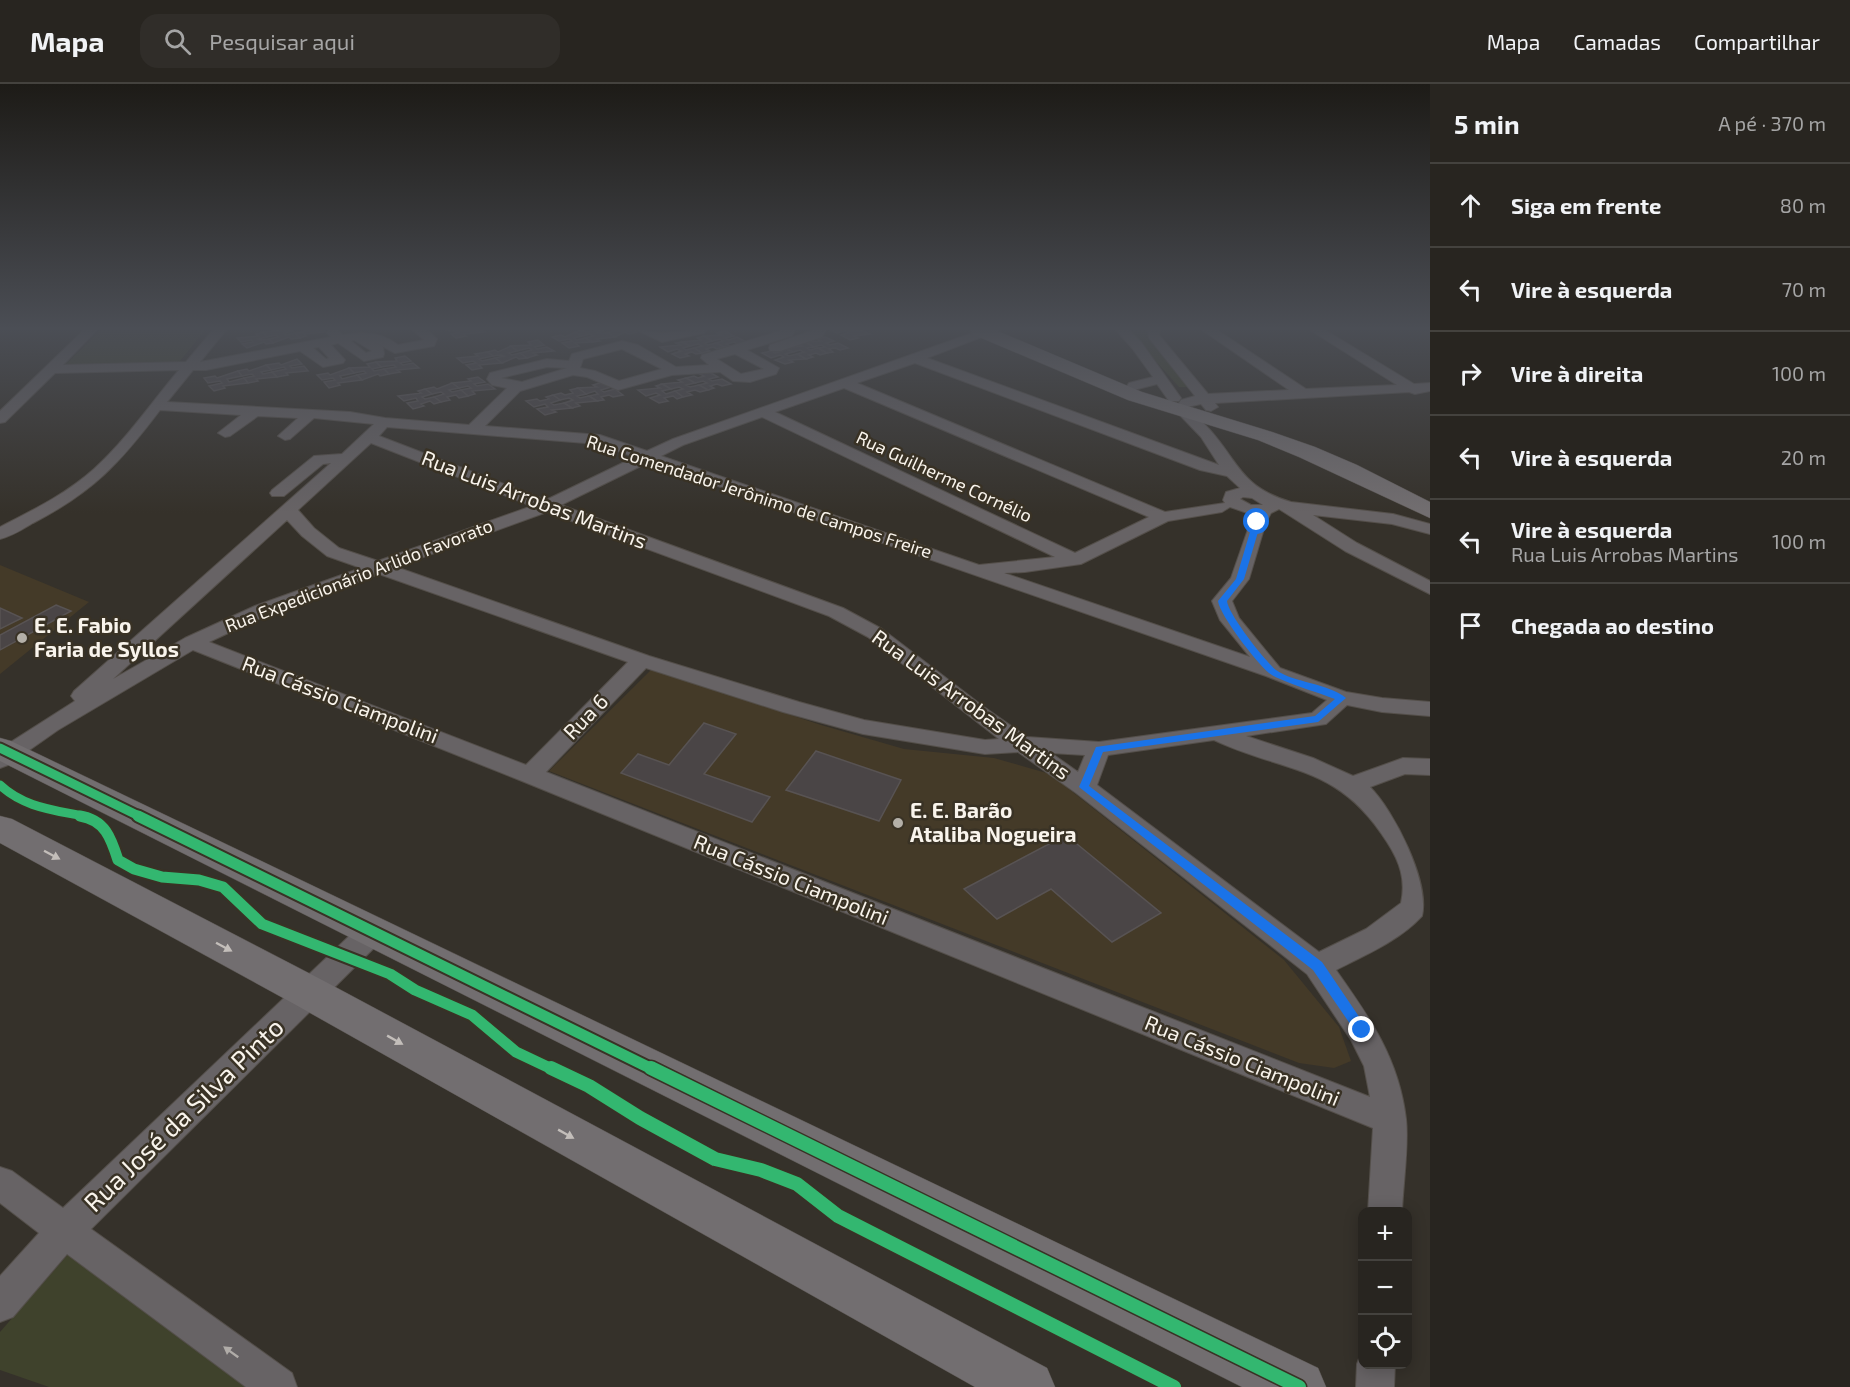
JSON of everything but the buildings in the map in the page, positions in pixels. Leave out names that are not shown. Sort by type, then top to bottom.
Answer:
[{"type":"street","points":[[0,419],[29,391]]},
{"type":"street","points":[[0,534],[56,505],[86,484],[119,453],[169,391]]},
{"type":"street","points":[[473,429],[512,391]]},
{"type":"street","points":[[507,396],[535,391]]},
{"type":"street","name":"Rua Expedicionário Arlido Favorato","points":[[4,754],[192,642],[262,610],[547,506],[678,442],[829,391]]},
{"type":"street","points":[[864,391],[1163,517]]},
{"type":"street","points":[[1003,391],[1206,466],[1232,472]]},
{"type":"street","points":[[1123,391],[1135,396],[1196,410],[1305,395],[1370,391]]},
{"type":"street","points":[[1146,391],[1349,470],[1429,512]]},
{"type":"street","points":[[1173,391],[1196,410]]},
{"type":"street","points":[[1185,391],[1249,505],[1240,579],[1222,601],[1230,620],[1273,672]]},
{"type":"street","points":[[1299,391],[1305,395]]},
{"type":"street","points":[[1417,391],[1430,400]]},
{"type":"street","name":"Rua Comendador Jerônimo de Campos Freire","points":[[156,406],[350,416],[385,422],[583,437],[648,456],[1273,672],[1342,698],[1382,705],[1430,709]]},
{"type":"street","points":[[225,433],[255,411]]},
{"type":"street","name":"Rua Guilherme Cornélio","points":[[765,413],[1075,560]]},
{"type":"street","points":[[285,436],[311,414]]},
{"type":"street","points":[[50,725],[283,501],[346,458],[385,422]]},
{"type":"street","name":"Rua Luis Arrobas Martins","points":[[369,437],[547,506],[836,612],[875,633],[976,712],[1084,787],[1317,966],[1362,1030],[1379,1066],[1390,1120],[1385,1207]]},
{"type":"street","points":[[283,501],[308,532],[333,552],[642,660],[863,727],[985,747],[1025,744],[1099,749],[1217,735],[1318,719],[1342,698]]},
{"type":"street","points":[[973,569],[1025,567],[1075,560],[1163,517],[1182,512],[1249,505],[1290,507],[1393,519],[1429,512]]},
{"type":"street","points":[[1290,507],[1351,547],[1430,588]]},
{"type":"street","name":"Rua Cássio Ciampolini","points":[[192,642],[1390,1120]]},
{"type":"street","name":"Rua 6","points":[[530,775],[642,660]]},
{"type":"street","points":[[1217,735],[1298,762],[1352,785],[1385,820],[1408,853],[1417,884],[1413,908],[1376,937],[1317,966]]},
{"type":"street","points":[[1084,787],[1099,749]]},
{"type":"street","points":[[4,754],[374,930],[1299,1387]]},
{"type":"street","points":[[1352,785],[1403,766],[1430,767]]},
{"type":"street","points":[[0,828],[310,993],[1028,1387]]},
{"type":"street","name":"Rua José da Silva Pinto","points":[[0,1304],[65,1230],[374,930]]},
{"type":"street","points":[[0,1183],[278,1387]]},
{"type":"street","points":[[1375,1387],[1376,1369]]},
{"type":"shaded area","name":"E. E. Fabio Faria de Syllos","points":[[0,565],[89,602],[0,674]]},
{"type":"shaded area","name":"E. E. Barão Ataliba Nogueira","points":[[652,669],[821,725],[904,749],[994,758],[1050,774],[1284,960],[1339,1027],[1351,1061],[1334,1068],[1299,1063],[549,771]]},
{"type":"green space","points":[[86,1234],[274,1387],[49,1387],[0,1370],[0,1332]]},
{"type":"cycle path","points":[[0,748],[1299,1387]]},
{"type":"cycle path","points":[[0,785],[29,804],[99,822],[111,838],[118,860],[134,869],[162,877],[199,880],[223,887],[262,924],[390,974],[415,990],[472,1015],[516,1052],[589,1086],[640,1118],[715,1159],[761,1170],[797,1184],[838,1216],[1174,1387]]},
{"type":"place","name":"E. E. Fabio Faria de Syllos","points":[[22,638]]},
{"type":"place","name":"E. E. Barão Ataliba Nogueira","points":[[898,823]]},
{"type":"route","points":[[1257,522],[1240,579],[1222,601],[1223,607],[1230,620],[1273,672],[1342,698],[1318,719],[1217,735],[1099,749],[1084,787],[1317,966],[1362,1030]]}]
